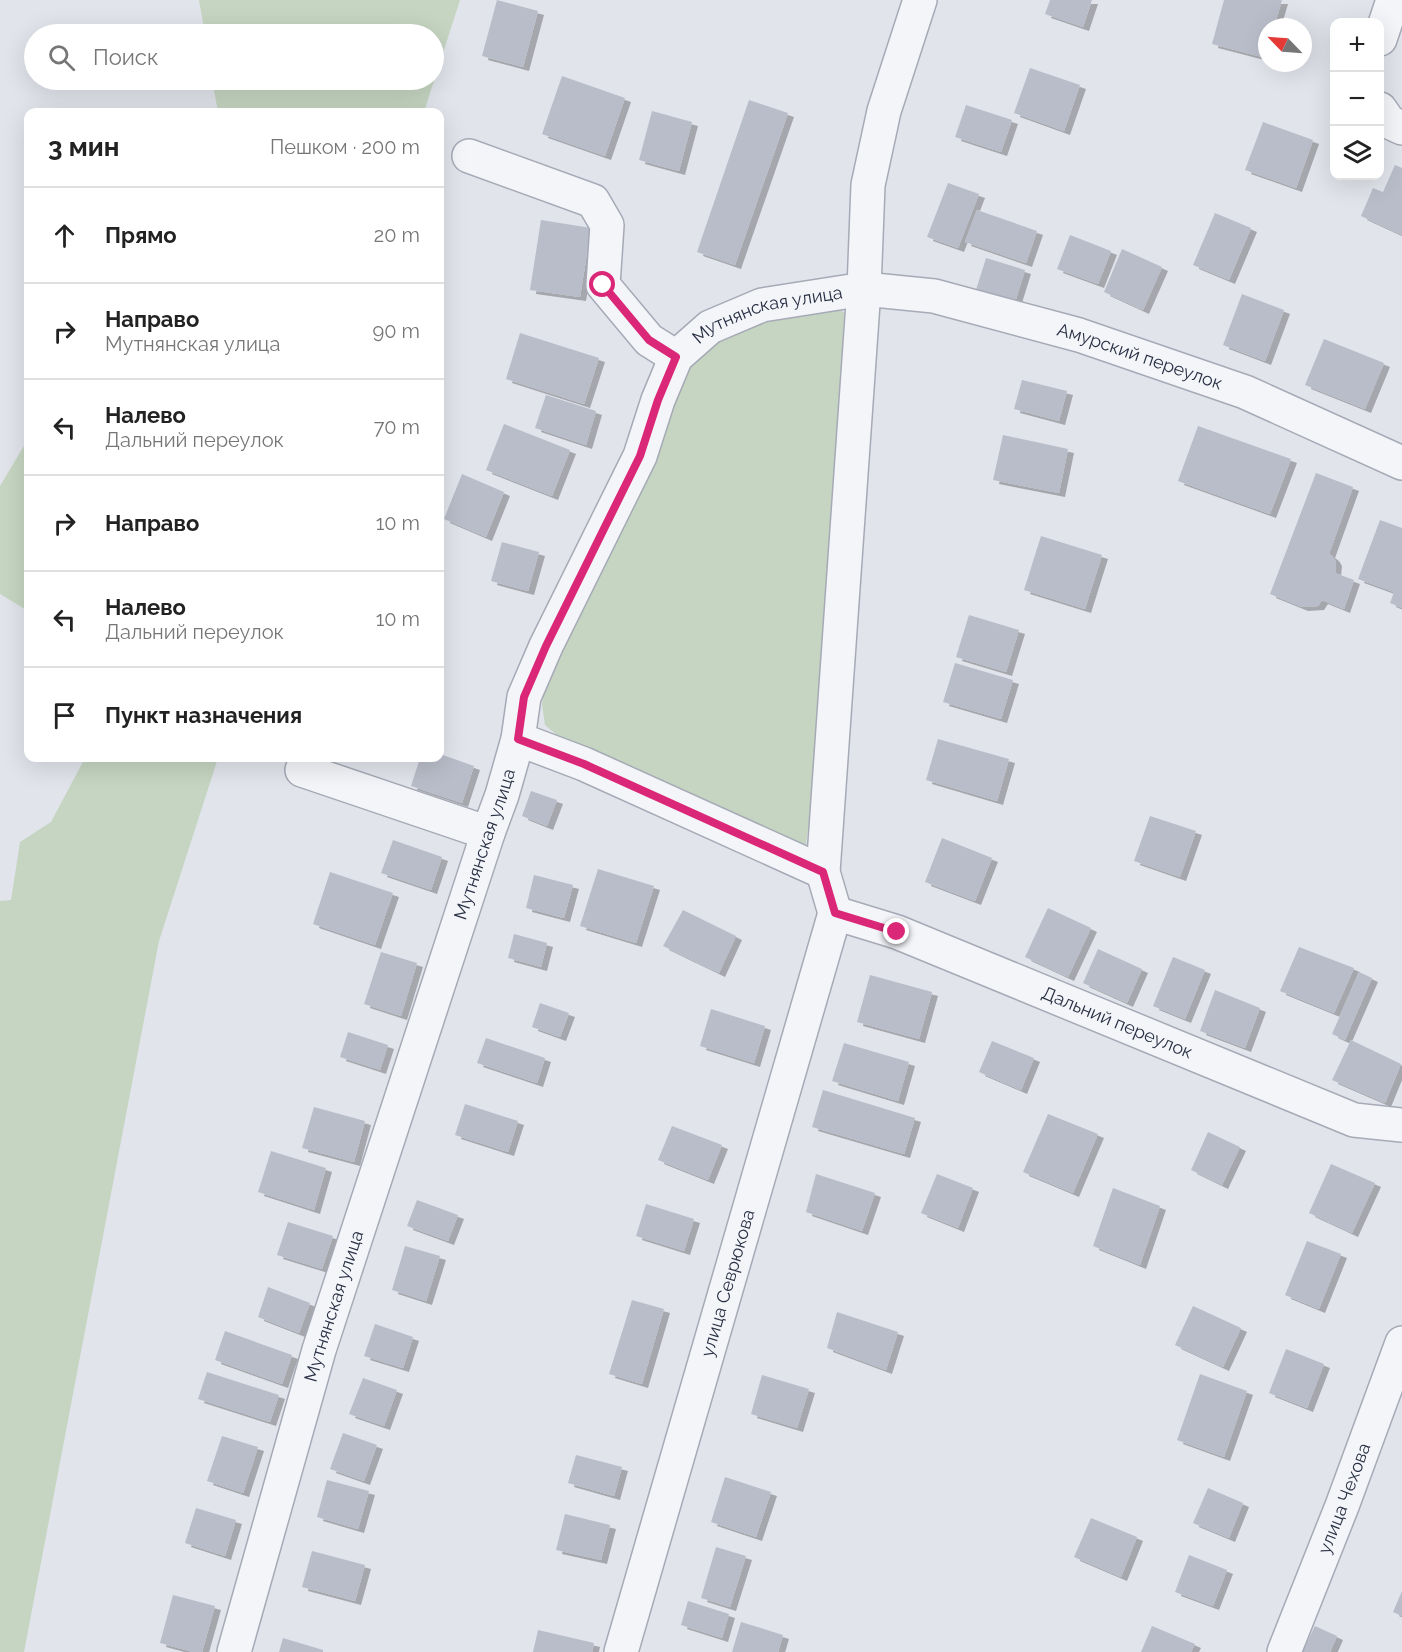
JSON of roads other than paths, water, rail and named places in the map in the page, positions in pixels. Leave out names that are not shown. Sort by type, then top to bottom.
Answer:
[{"type":"street","name":"Мутнянская улица","points":[[234,1652],[319,1350],[502,795],[518,739],[524,697],[546,646],[640,456],[658,400],[676,357],[710,327],[762,305],[864,289],[868,185],[885,111],[920,0]]},
{"type":"street","points":[[1384,27],[1393,0]]},
{"type":"street","points":[[469,156],[593,201],[607,225],[603,285],[649,340],[676,357]]},
{"type":"street","name":"Амурский переулок","points":[[864,289],[934,296],[1079,335],[1245,392],[1402,463]]},
{"type":"street","points":[[835,913],[823,872],[864,289]]},
{"type":"street","points":[[518,739],[584,764],[823,872]]},
{"type":"street","points":[[302,770],[488,833]]},
{"type":"street","name":"Дальний переулок","points":[[835,913],[897,932],[1354,1120],[1402,1125]]},
{"type":"street","name":"улица Севрюкова","points":[[621,1652],[835,913]]},
{"type":"street","name":"улица Чехова","points":[[1284,1652],[1342,1506],[1402,1343]]}]
